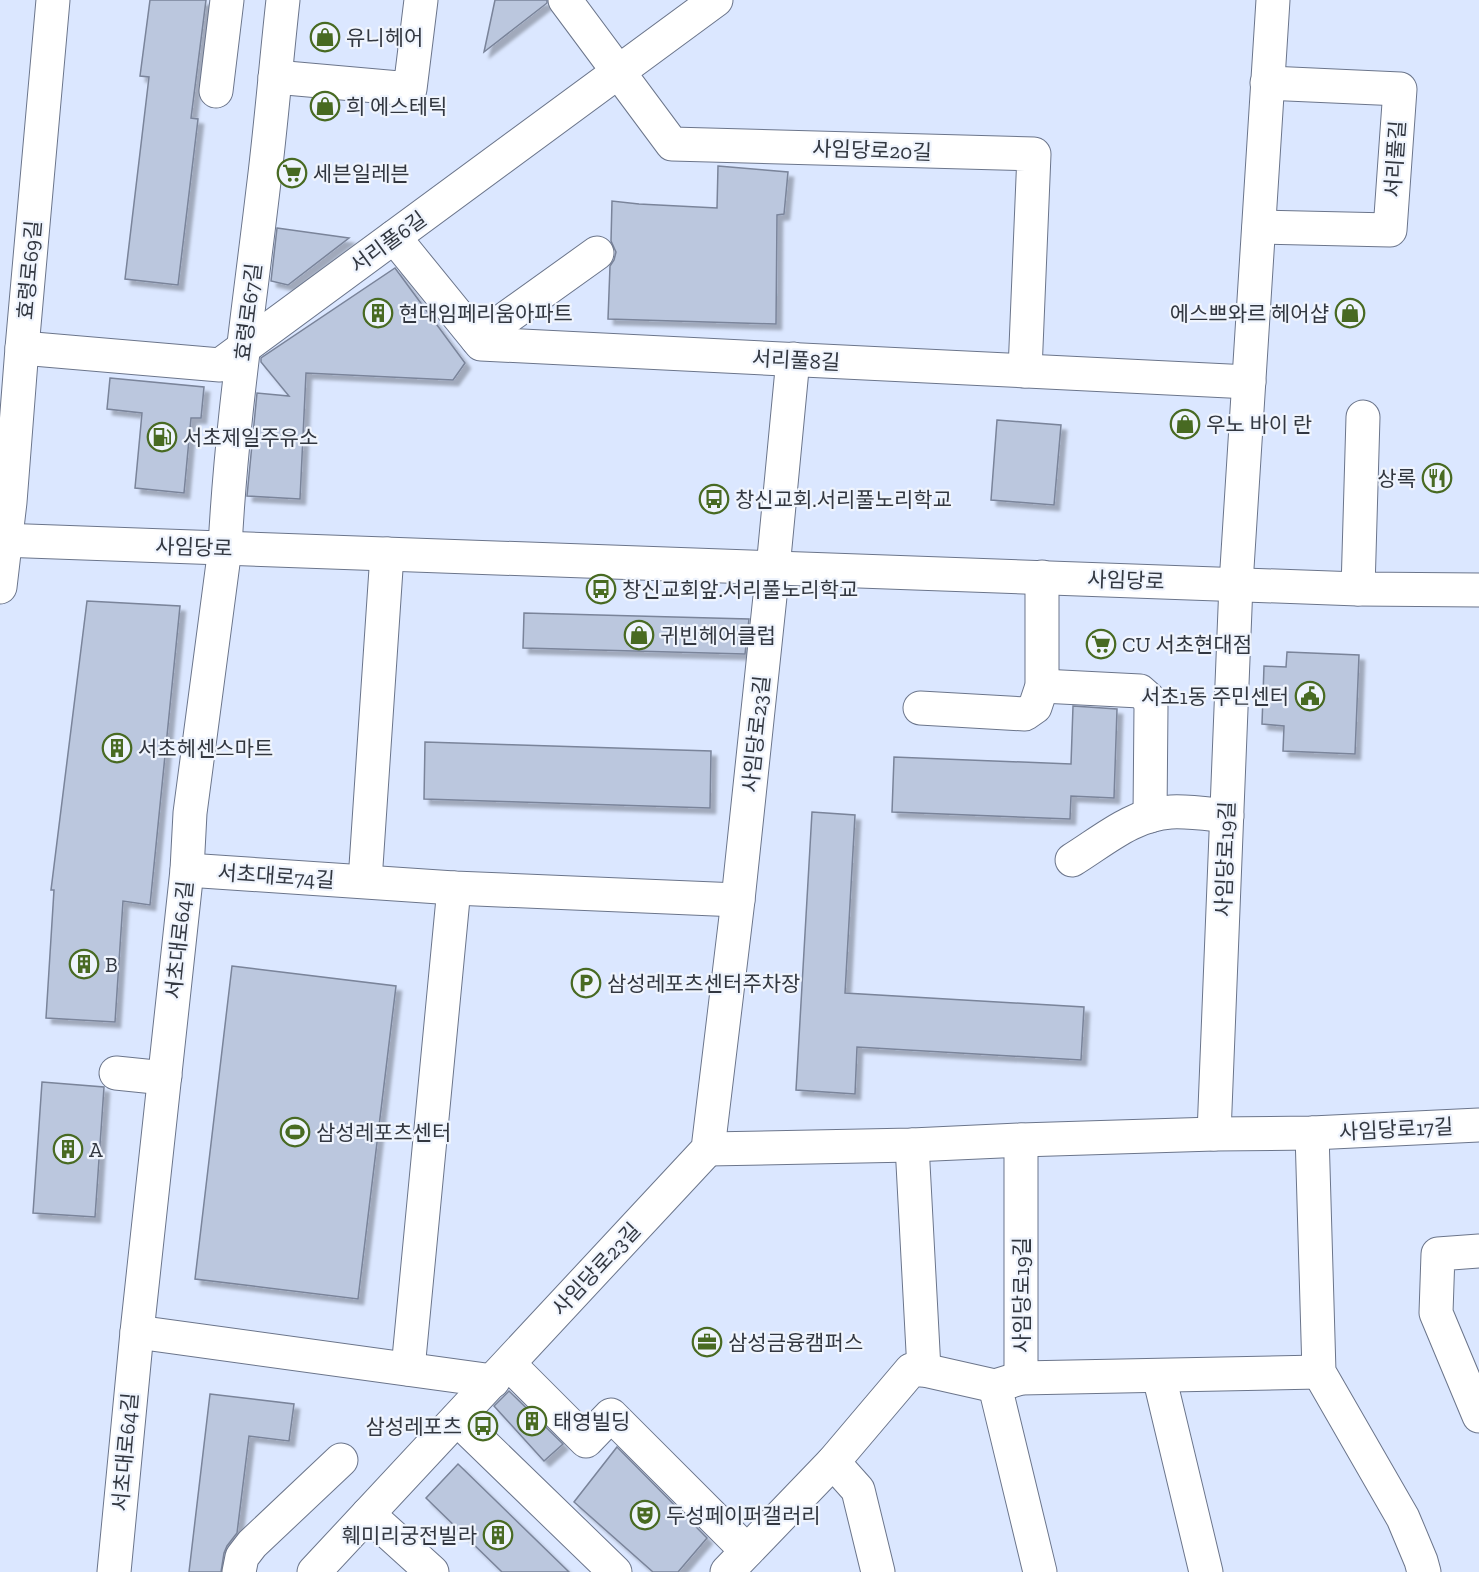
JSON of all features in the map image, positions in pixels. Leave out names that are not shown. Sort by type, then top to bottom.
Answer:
[{"type":"street","name":"효령로69길","points":[[0,587],[53,0]]},
{"type":"street","points":[[216,91],[227,0]]},
{"type":"street","name":"효령로67길","points":[[225,548],[243,348],[264,187],[283,0]]},
{"type":"street","points":[[275,77],[410,90],[421,0]]},
{"type":"street","name":"사임당로20길","points":[[565,0],[672,144],[1034,154],[1025,371]]},
{"type":"street","name":"서리풀6길","points":[[22,348],[220,365],[716,0]]},
{"type":"street","points":[[1236,584],[1273,0]]},
{"type":"street","name":"서리풀길","points":[[1259,227],[1390,230],[1400,89],[1268,83]]},
{"type":"street","points":[[394,237],[477,339],[597,253]]},
{"type":"street","name":"서리풀8길","points":[[477,339],[481,344],[1249,382]]},
{"type":"street","points":[[773,568],[793,359]]},
{"type":"street","points":[[1358,589],[1363,417]]},
{"type":"street","name":"사임당로","points":[[3,540],[1358,589],[1479,590]]},
{"type":"street","name":"서초대로64길","points":[[114,1572],[137,1332],[187,870],[190,813],[225,548]]},
{"type":"street","points":[[387,554],[365,881],[454,888],[738,900]]},
{"type":"street","name":"사임당로23길","points":[[314,1572],[708,1149],[738,900],[773,568]]},
{"type":"street","points":[[920,708],[1025,714],[1035,707],[1042,686],[1042,577]]},
{"type":"street","name":"사임당로19길","points":[[1214,1134],[1236,584]]},
{"type":"street","points":[[1042,686],[1140,691],[1149,699],[1151,707],[1150,816]]},
{"type":"street","points":[[1072,860],[1115,831],[1150,816],[1169,812],[1227,816]]},
{"type":"street","name":"서초대로74길","points":[[187,870],[365,881]]},
{"type":"street","points":[[408,1369],[454,888]]},
{"type":"street","points":[[116,1073],[165,1076]]},
{"type":"street","name":"사임당로17길","points":[[1312,1133],[1479,1125]]},
{"type":"street","points":[[708,1149],[1312,1133],[1319,1372],[1403,1518],[1424,1572]]},
{"type":"street","name":"사임당로19길","points":[[1021,1140],[1008,1382],[1040,1572]]},
{"type":"street","points":[[137,1332],[408,1369],[501,1372],[586,1441],[611,1415],[737,1562],[833,1462],[910,1370],[924,1370],[912,1145]]},
{"type":"street","points":[[1479,1251],[1438,1254],[1436,1313],[1479,1416]]},
{"type":"street","name":"사임당로19길","points":[[924,1370],[1008,1382],[1319,1372]]},
{"type":"street","points":[[1160,1376],[1206,1572]]},
{"type":"street","points":[[458,1419],[615,1572]]},
{"type":"street","points":[[239,1572],[242,1557],[252,1544],[341,1460]]},
{"type":"street","points":[[833,1462],[858,1490],[878,1572]]},
{"type":"street","points":[[368,1514],[418,1568]]},
{"type":"building","points":[[150,0],[206,0],[191,118],[198,119],[178,285],[125,279],[149,77],[140,76]]},
{"type":"building","points":[[495,0],[547,0],[547,3],[484,52]]},
{"type":"building","points":[[718,166],[788,172],[784,214],[777,215],[776,324],[608,319],[610,266],[616,252],[611,241],[612,201],[717,208]]},
{"type":"building","points":[[277,228],[349,238],[288,285],[271,281]]},
{"type":"building","name":"현대임페리움아파트","points":[[395,268],[465,363],[453,380],[306,373],[300,499],[247,496],[257,393],[289,396],[261,362],[261,358]]},
{"type":"building","points":[[110,378],[204,387],[201,418],[191,418],[184,493],[135,488],[142,413],[107,409]]},
{"type":"building","points":[[997,420],[1061,425],[1054,505],[991,500]]},
{"type":"building","name":"서초헤센스마트","points":[[87,601],[180,606],[150,905],[123,901],[115,1022],[46,1018],[54,890],[51,890]]},
{"type":"building","points":[[524,613],[749,619],[745,654],[523,648]]},
{"type":"building","name":"서초1동 주민센터","points":[[1287,652],[1359,655],[1355,754],[1283,751],[1284,726],[1262,724],[1264,666],[1286,667]]},
{"type":"building","points":[[1073,706],[1117,709],[1114,798],[1071,796],[1070,819],[892,812],[894,757],[1071,764]]},
{"type":"building","points":[[425,742],[711,751],[710,808],[424,799]]},
{"type":"building","points":[[812,812],[855,815],[845,993],[1084,1007],[1081,1060],[857,1047],[855,1094],[796,1090]]},
{"type":"building","name":"삼성레포츠센터","points":[[232,966],[396,986],[358,1299],[195,1279]]},
{"type":"building","name":"A","points":[[42,1082],[104,1087],[95,1217],[33,1213]]},
{"type":"building","name":"태영빌딩","points":[[509,1391],[563,1444],[544,1461],[494,1406]]},
{"type":"building","points":[[210,1394],[294,1404],[289,1441],[249,1436],[237,1533],[224,1553],[221,1572],[189,1572]]},
{"type":"building","name":"두성페이퍼갤러리","points":[[617,1447],[707,1538],[678,1572],[653,1572],[574,1502]]},
{"type":"building","name":"훼미리궁전빌라","points":[[458,1464],[569,1572],[502,1572],[426,1498]]},
{"type":"place","name":"유니헤어","points":[[325,37]]},
{"type":"place","name":"희 에스테틱","points":[[325,106]]},
{"type":"place","name":"세븐일레븐","points":[[292,173]]},
{"type":"place","name":"현대임페리움아파트","points":[[378,313]]},
{"type":"place","name":"에스쁘와르 헤어샵","points":[[1350,313]]},
{"type":"place","name":"우노 바이 란","points":[[1185,424]]},
{"type":"place","name":"서초제일주유소","points":[[162,437]]},
{"type":"place","name":"상록","points":[[1437,478]]},
{"type":"place","name":"창신교회.서리풀노리학교","points":[[714,499]]},
{"type":"place","name":"창신교회앞.서리풀노리학교","points":[[601,589]]},
{"type":"place","name":"귀빈헤어클럽","points":[[639,635]]},
{"type":"place","name":"CU 서초현대점","points":[[1101,644]]},
{"type":"place","name":"서초1동 주민센터","points":[[1310,696]]},
{"type":"place","name":"서초헤센스마트","points":[[117,748]]},
{"type":"place","name":"B","points":[[84,964]]},
{"type":"place","name":"삼성레포츠센터주차장","points":[[586,983]]},
{"type":"place","name":"삼성레포츠센터","points":[[295,1132]]},
{"type":"place","name":"A","points":[[68,1149]]},
{"type":"place","name":"삼성금융캠퍼스","points":[[707,1342]]},
{"type":"place","name":"태영빌딩","points":[[532,1421]]},
{"type":"place","name":"삼성레포츠","points":[[483,1426]]},
{"type":"place","name":"두성페이퍼갤러리","points":[[645,1515]]},
{"type":"place","name":"훼미리궁전빌라","points":[[498,1535]]}]
